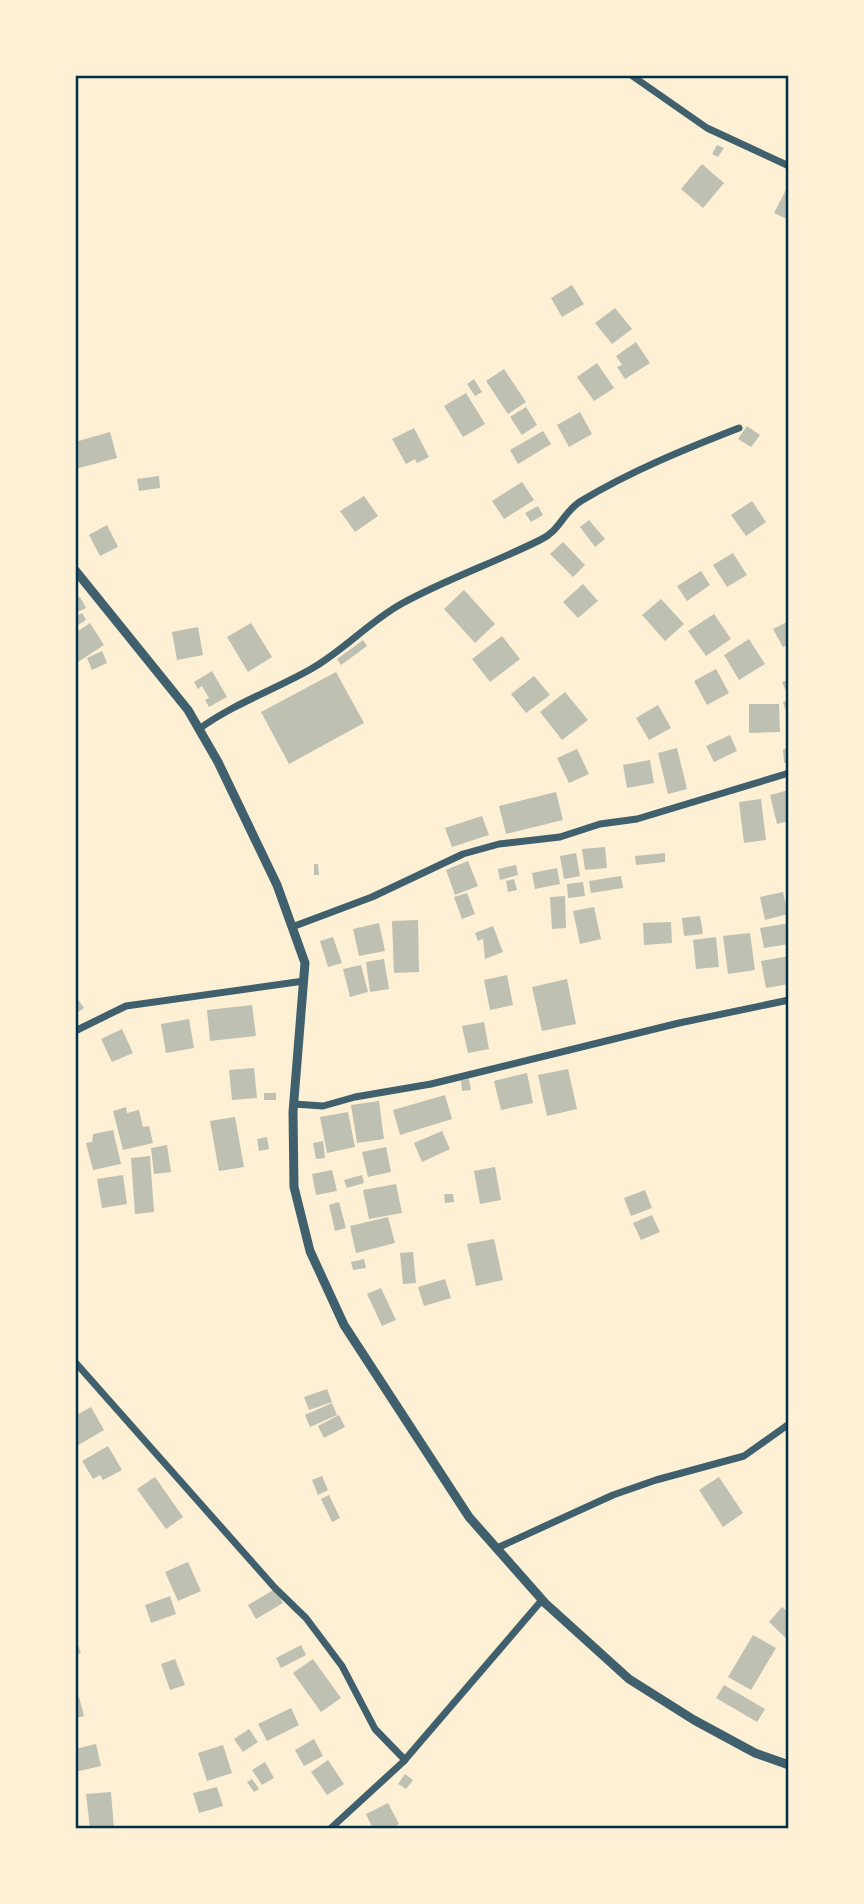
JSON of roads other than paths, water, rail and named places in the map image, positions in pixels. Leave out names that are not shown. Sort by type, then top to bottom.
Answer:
[{"type":"street","points":[[631,75],[707,128],[789,166]]},
{"type":"street","points":[[199,729],[215,718],[311,669],[397,606],[441,583],[543,539],[560,526],[565,512],[581,501],[636,471],[739,428]]},
{"type":"street","points":[[75,570],[188,710],[277,885],[292,927],[304,963],[294,1104],[294,1187],[310,1251],[344,1325],[470,1517],[542,1600],[629,1679],[694,1720],[755,1753],[789,1765]]},
{"type":"street","points":[[292,927],[372,897],[463,854],[499,844],[560,837],[600,824],[637,819],[789,773]]},
{"type":"street","points":[[75,1031],[126,1006],[304,981]]},
{"type":"street","points":[[294,1104],[323,1106],[355,1097],[431,1084],[679,1023],[789,1000]]},
{"type":"street","points":[[75,1362],[275,1588],[306,1618],[342,1666],[375,1729],[405,1760]]},
{"type":"street","points":[[496,1548],[613,1495],[656,1479],[744,1456],[789,1423]]},
{"type":"street","points":[[330,1829],[405,1760],[542,1600]]}]
